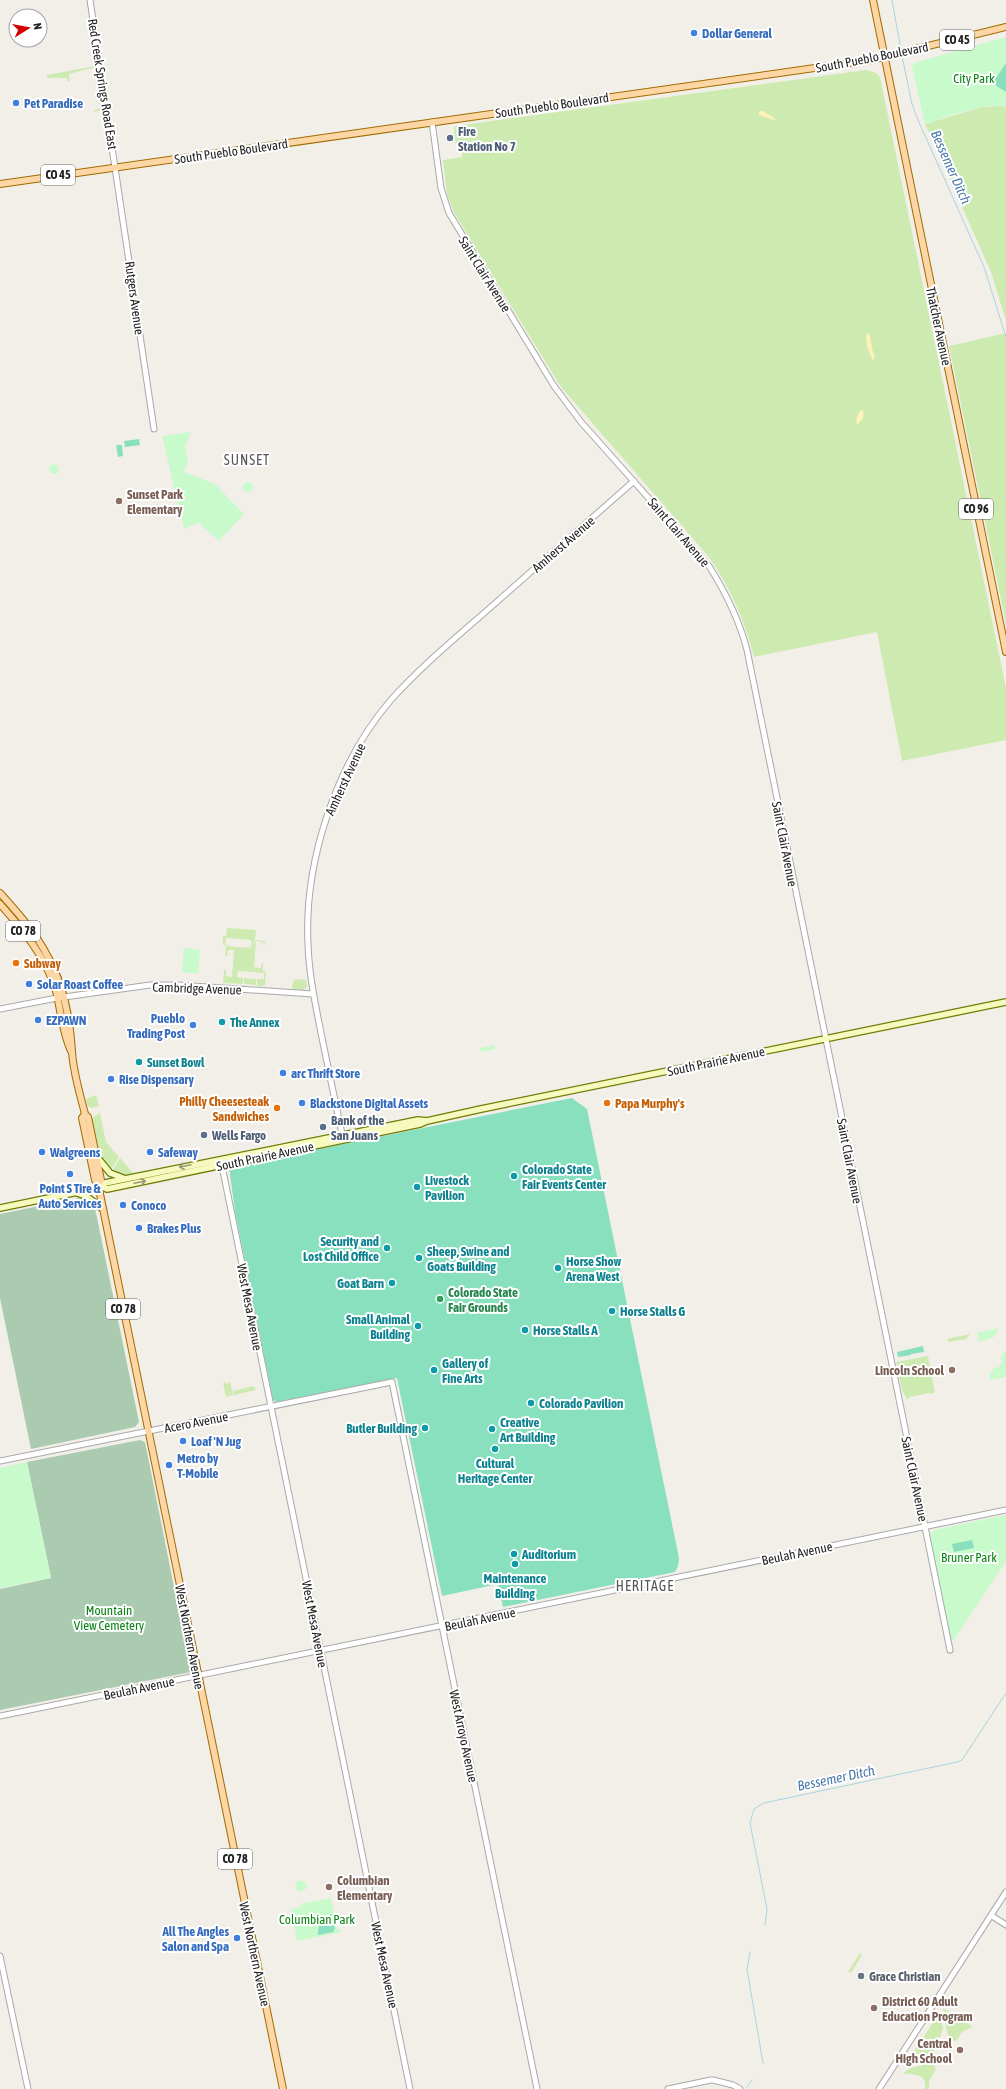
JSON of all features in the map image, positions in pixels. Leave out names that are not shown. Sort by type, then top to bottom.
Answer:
[{"type":"main road","name":"Thatcher Avenue","points":[[872,0],[1006,652]]},
{"type":"main road","name":"South Pueblo Boulevard","points":[[0,184],[884,58],[1006,27]]},
{"type":"main road","name":"West Northern Avenue","points":[[0,893],[24,921],[42,946],[55,971],[60,998],[72,1040],[72,1052],[84,1114],[82,1118],[95,1180],[100,1186]]},
{"type":"main road","name":"West Northern Avenue","points":[[0,904],[40,954],[60,998]]},
{"type":"main road","name":"South Prairie Avenue","points":[[0,1208],[100,1186],[105,1183],[220,1159],[420,1124],[427,1121],[1006,1002]]},
{"type":"main road","name":"West Northern Avenue","points":[[84,1114],[88,1117],[96,1155],[101,1180],[100,1186],[103,1209],[282,2089]]},
{"type":"main road","name":"South Prairie Avenue","points":[[100,1186],[106,1190],[222,1166],[343,1137]]},
{"type":"main road","points":[[96,1155],[110,1173],[128,1178]]},
{"type":"main road","points":[[74,1192],[86,1196],[103,1209]]},
{"type":"street","name":"Red Creek Springs Road East","points":[[90,0],[116,167]]},
{"type":"street","name":"Saint Clair Avenue","points":[[432,122],[444,201],[454,225],[564,401],[709,566],[720,583],[736,616],[746,650],[950,1650]]},
{"type":"street","name":"Rutgers Avenue","points":[[116,167],[154,429]]},
{"type":"street","name":"Amherst Avenue","points":[[343,1137],[313,994],[308,944],[309,902],[314,859],[325,821],[359,745],[389,702],[435,656],[634,481]]},
{"type":"street","name":"Cambridge Avenue","points":[[0,1009],[60,998],[163,984],[313,994]]},
{"type":"street","name":"West Mesa Avenue","points":[[220,1159],[410,2089]]},
{"type":"street","name":"Acero Avenue","points":[[0,1461],[270,1408],[392,1382]]},
{"type":"street","name":"West Arroyo Avenue","points":[[392,1382],[536,2089]]},
{"type":"street","name":"Beulah Avenue","points":[[0,1716],[320,1652],[1006,1510]]},
{"type":"street","points":[[879,2089],[992,1916],[1006,1892]]},
{"type":"street","points":[[992,1916],[1006,1925]]},
{"type":"street","points":[[0,1956],[28,2089]]},
{"type":"street","points":[[668,2089],[712,2080],[733,2085],[740,2089]]},
{"type":"green space","name":"City Park","points":[[1006,37],[1006,107],[988,106],[977,108],[925,124],[912,68],[914,63]]},
{"type":"green space","points":[[1006,63],[1006,92],[995,85],[994,81]]},
{"type":"green space","points":[[95,66],[97,75],[95,75],[94,68],[92,68],[69,74],[70,81],[68,82],[67,78],[47,78],[47,75]]},
{"type":"green space","points":[[866,70],[876,73],[880,77],[1006,688],[1006,740],[902,761],[877,632],[754,657],[736,604],[708,556],[561,387],[453,211],[447,193],[443,160],[462,157],[461,145],[456,145],[454,131],[455,126]]},
{"type":"green space","points":[[98,80],[103,110],[94,112],[94,110],[100,109],[96,82],[92,82]]},
{"type":"green space","points":[[983,107],[1006,107],[1006,321],[991,272],[925,124]]},
{"type":"green space","points":[[1006,333],[1006,624],[949,346]]},
{"type":"green space","points":[[191,432],[185,447],[188,460],[184,472],[215,484],[244,514],[219,541],[199,523],[184,529],[162,436]]},
{"type":"green space","points":[[139,439],[140,445],[125,447],[124,441]]},
{"type":"green space","points":[[116,445],[122,445],[123,456],[118,457]]},
{"type":"green space","points":[[52,464],[56,464],[58,465],[58,473],[52,474],[49,471],[49,467]]},
{"type":"green space","points":[[248,482],[253,487],[248,492],[243,487]]},
{"type":"green space","points":[[227,928],[256,930],[255,940],[251,947],[247,947],[251,946],[251,940],[226,938],[225,944],[231,946],[223,945],[223,936],[226,936]]},
{"type":"green space","points":[[256,940],[265,941],[264,946],[263,942],[256,941],[254,967],[261,968],[263,963],[263,971],[266,972],[265,986],[257,986],[257,979],[264,979],[264,973],[238,971],[237,977],[243,978],[243,984],[223,983],[224,970],[226,970],[226,976],[232,977],[234,950],[228,950],[227,956],[225,956],[226,946],[251,948]]},
{"type":"green space","points":[[184,948],[200,950],[198,974],[182,972]]},
{"type":"green space","points":[[244,978],[256,979],[256,985],[244,984]]},
{"type":"green space","points":[[295,979],[306,980],[307,987],[304,990],[292,989],[293,981],[295,981]]},
{"type":"green space","points":[[494,1045],[495,1049],[481,1052],[480,1048]]},
{"type":"green space","points":[[96,1095],[99,1106],[91,1108],[88,1106],[86,1099]]},
{"type":"green space","name":"Colorado State Fair Grounds","points":[[572,1098],[587,1109],[679,1558],[678,1566],[675,1572],[503,1607],[498,1584],[442,1596],[397,1378],[277,1402],[273,1400],[235,1211],[229,1167]]},
{"type":"green space","points":[[100,1113],[106,1142],[119,1157],[111,1170],[99,1157],[91,1121],[92,1118]]},
{"type":"green space","points":[[120,1158],[133,1173],[173,1166],[141,1173],[124,1174],[117,1173],[113,1170]]},
{"type":"green space","points":[[85,1198],[95,1208],[139,1422],[135,1427],[31,1449],[0,1298],[0,1214]]},
{"type":"green space","points":[[999,1328],[994,1337],[979,1342],[977,1333]]},
{"type":"green space","points":[[970,1334],[966,1339],[948,1342],[947,1339]]},
{"type":"green space","points":[[923,1346],[924,1352],[911,1354],[910,1349]]},
{"type":"green space","points":[[910,1349],[911,1355],[898,1357],[897,1352]]},
{"type":"green space","points":[[1006,1350],[1006,1377],[991,1380],[989,1375],[995,1367],[998,1368],[1003,1360],[1000,1358]]},
{"type":"green space","points":[[928,1356],[935,1392],[910,1397],[907,1400],[902,1390],[896,1362]]},
{"type":"green space","points":[[225,1382],[226,1384],[230,1382],[233,1395],[226,1397],[223,1383]]},
{"type":"green space","points":[[253,1386],[256,1390],[234,1395],[233,1391]]},
{"type":"green space","name":"Mountain View Cemetery","points":[[140,1440],[145,1442],[191,1672],[0,1710],[0,1589],[51,1578],[27,1462]]},
{"type":"green space","points":[[27,1462],[51,1578],[0,1588],[0,1468]]},
{"type":"green space","name":"Bruner Park","points":[[1006,1515],[1006,1561],[954,1640],[951,1640],[929,1533],[934,1532],[934,1530]]},
{"type":"green space","points":[[972,1540],[974,1548],[954,1552],[952,1544]]},
{"type":"green space","points":[[299,1881],[303,1881],[305,1882],[305,1890],[299,1891],[296,1888],[296,1884]]},
{"type":"green space","name":"Columbian Park","points":[[331,1898],[337,1929],[342,1932],[297,1941],[291,1909],[301,1907],[300,1904]]},
{"type":"green space","points":[[332,1914],[335,1929],[333,1932],[318,1935],[323,1919]]},
{"type":"green space","points":[[860,1953],[862,1955],[851,1973],[848,1972]]},
{"type":"green space","points":[[943,2008],[973,2027],[962,2032],[957,2040],[953,2041],[947,2033]]},
{"type":"green space","points":[[939,2013],[943,2028],[937,2047],[923,2038]]},
{"type":"green space","points":[[920,2042],[935,2050],[921,2062],[905,2065]]},
{"type":"green space","points":[[927,2064],[934,2065],[936,2069],[929,2081],[929,2089],[925,2089],[924,2079],[918,2075],[903,2073],[911,2068]]},
{"type":"sand","points":[[759,111],[763,111],[776,119],[774,120],[759,115]]},
{"type":"sand","points":[[868,333],[875,356],[873,361],[867,346],[866,336]]},
{"type":"sand","points":[[862,410],[864,414],[863,418],[857,424],[857,416]]},
{"type":"waterway","name":"Bessemer Ditch","points":[[892,0],[901,50]]},
{"type":"waterway","name":"Bessemer Ditch","points":[[902,56],[912,104],[984,267],[1006,337]]},
{"type":"waterway","name":"Bessemer Ditch","points":[[765,1925],[767,1909],[750,1823],[754,1809],[764,1803],[962,1760],[1006,1693]]},
{"type":"waterway","name":"Bessemer Ditch","points":[[750,1952],[747,1969],[763,2063]]},
{"type":"waterway","name":"Bessemer Ditch","points":[[747,2087],[752,2080]]},
{"type":"place","name":"Dollar General","points":[[694,33]]},
{"type":"place","name":"Pet Paradise","points":[[16,103]]},
{"type":"place","name":"Fire Station No 7","points":[[450,138]]},
{"type":"place","name":"Sunset Park Elementary","points":[[119,501]]},
{"type":"place","name":"Subway","points":[[16,963]]},
{"type":"place","name":"Solar Roast Coffee","points":[[29,984]]},
{"type":"place","name":"EZPAWN","points":[[38,1020]]},
{"type":"place","name":"The Annex","points":[[222,1022]]},
{"type":"place","name":"Pueblo Trading Post","points":[[193,1025]]},
{"type":"place","name":"Sunset Bowl","points":[[139,1062]]},
{"type":"place","name":"arc Thrift Store","points":[[283,1073]]},
{"type":"place","name":"Rise Dispensary","points":[[111,1079]]},
{"type":"place","name":"Blackstone Digital Assets","points":[[302,1103]]},
{"type":"place","name":"Papa Murphy's","points":[[607,1103]]},
{"type":"place","name":"Philly Cheesesteak Sandwiches","points":[[277,1108]]},
{"type":"place","name":"Bank of the San Juans","points":[[323,1127]]},
{"type":"place","name":"Wells Fargo","points":[[204,1135]]},
{"type":"place","name":"Walgreens","points":[[42,1152]]},
{"type":"place","name":"Safeway","points":[[150,1152]]},
{"type":"place","name":"Point S Tire & Auto Services","points":[[70,1174]]},
{"type":"place","name":"Colorado State Fair Events Center","points":[[514,1176]]},
{"type":"place","name":"Livestock Pavilion","points":[[417,1187]]},
{"type":"place","name":"Conoco","points":[[123,1205]]},
{"type":"place","name":"Brakes Plus","points":[[139,1228]]},
{"type":"place","name":"Security and Lost Child Office","points":[[387,1248]]},
{"type":"place","name":"Sheep, Swine and Goats Building","points":[[419,1258]]},
{"type":"place","name":"Horse Show Arena West","points":[[558,1268]]},
{"type":"place","name":"Goat Barn","points":[[392,1283]]},
{"type":"place","name":"Colorado State Fair Grounds","points":[[440,1299]]},
{"type":"place","name":"Horse Stalls G","points":[[612,1311]]},
{"type":"place","name":"Small Animal Building","points":[[418,1326]]},
{"type":"place","name":"Horse Stalls A","points":[[525,1330]]},
{"type":"place","name":"Gallery of Fine Arts","points":[[434,1370]]},
{"type":"place","name":"Lincoln School","points":[[952,1370]]},
{"type":"place","name":"Colorado Pavilion","points":[[531,1403]]},
{"type":"place","name":"Butler Building","points":[[425,1428]]},
{"type":"place","name":"Creative Art Building","points":[[492,1429]]},
{"type":"place","name":"Loaf 'N Jug","points":[[183,1441]]},
{"type":"place","name":"Cultural Heritage Center","points":[[495,1449]]},
{"type":"place","name":"Metro by T-Mobile","points":[[169,1465]]},
{"type":"place","name":"Auditorium","points":[[514,1554]]},
{"type":"place","name":"Maintenance Building","points":[[515,1564]]},
{"type":"place","name":"Columbian Elementary","points":[[329,1887]]},
{"type":"place","name":"All The Angles Salon and Spa","points":[[237,1938]]},
{"type":"place","name":"Grace Christian","points":[[861,1976]]},
{"type":"place","name":"District 60 Adult Education Program","points":[[874,2008]]},
{"type":"place","name":"Central High School","points":[[960,2050]]},
{"type":"district","name":"SUNSET","points":[[247,460]]},
{"type":"district","name":"HERITAGE","points":[[645,1586]]}]
